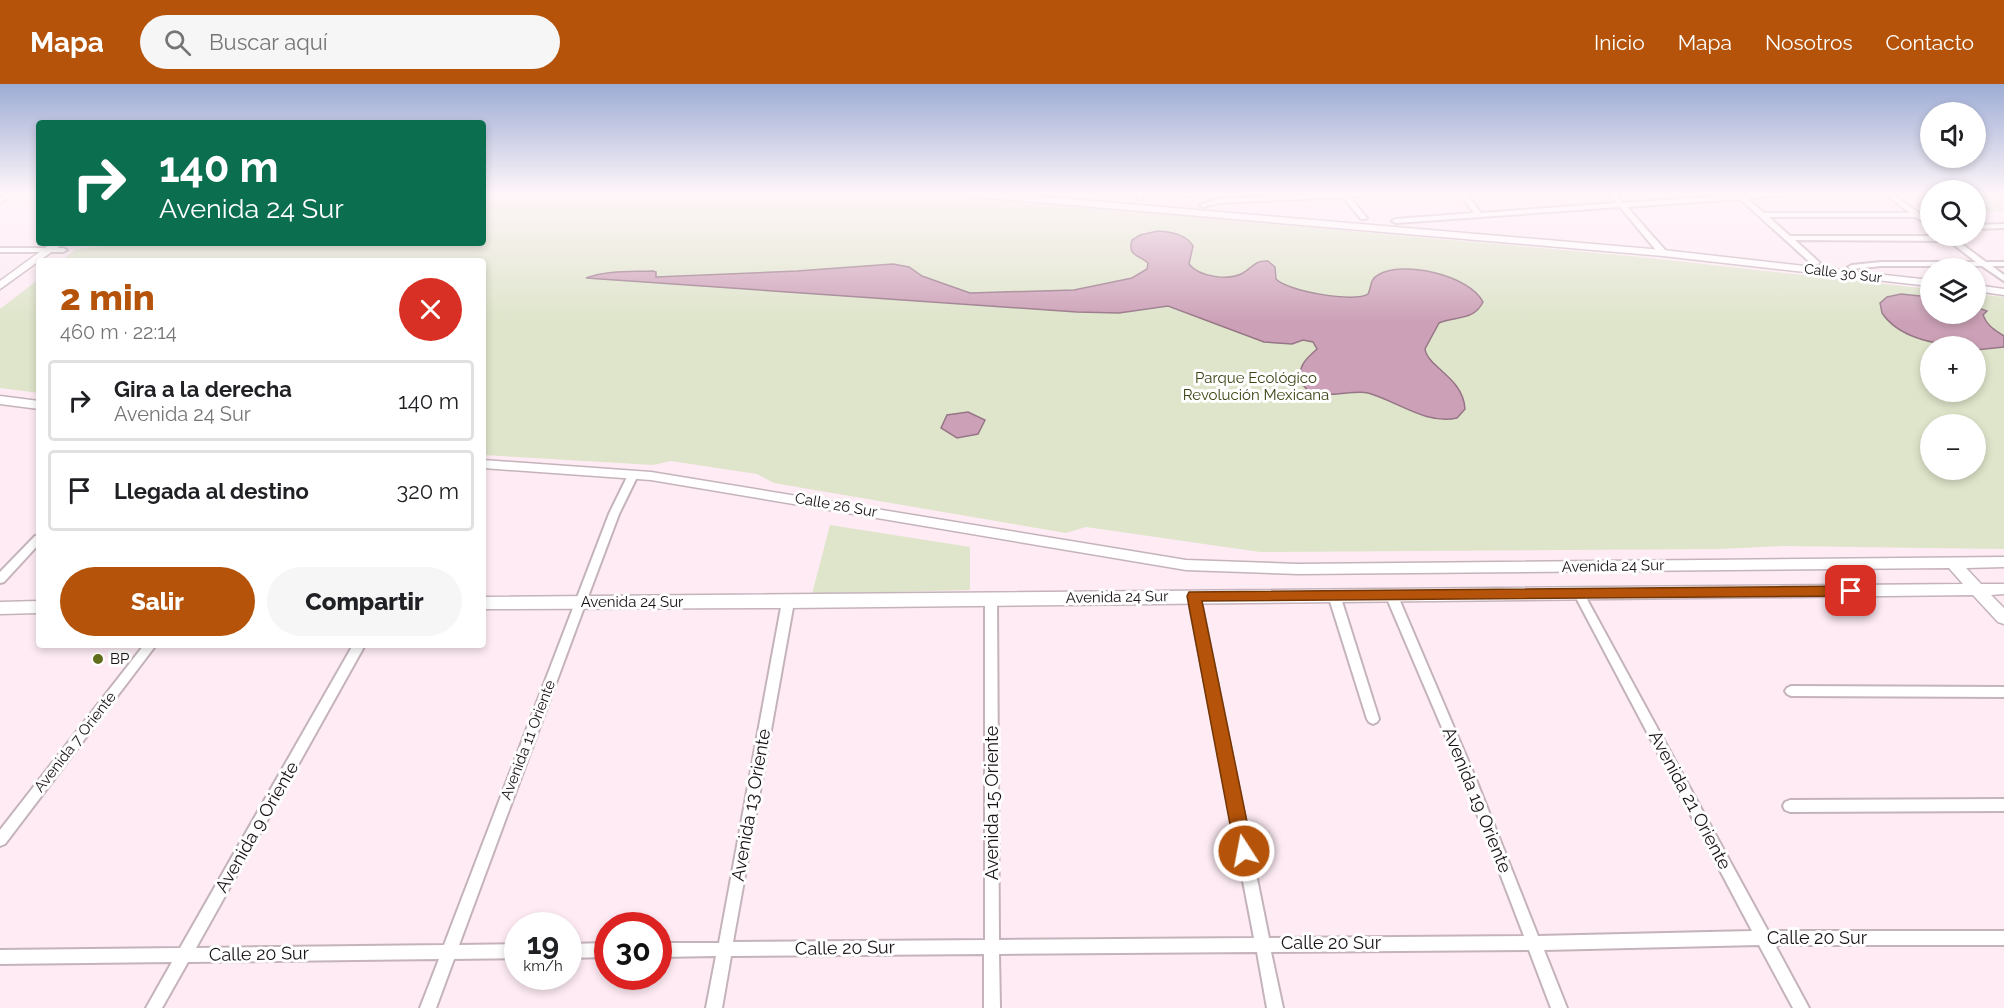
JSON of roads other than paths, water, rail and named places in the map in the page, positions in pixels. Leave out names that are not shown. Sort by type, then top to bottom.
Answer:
[{"type":"main road","name":"Calle 30 Sur","points":[[1500,236],[1920,274]]},
{"type":"main road","name":"Calle 30 Sur","points":[[1539,236],[1920,282]]},
{"type":"main road","points":[[44,258],[58,249]]},
{"type":"main road","points":[[0,286],[36,263]]},
{"type":"main road","points":[[0,298],[36,270]]},
{"type":"main road","points":[[1986,280],[2004,281]]},
{"type":"main road","points":[[1986,289],[2004,292]]},
{"type":"main road","points":[[2,402],[36,405]]},
{"type":"main road","name":"Calle 26 Sur","points":[[486,464],[633,475],[816,501],[1186,565]]},
{"type":"main road","points":[[1952,562],[2004,618]]},
{"type":"main road","name":"Avenida 24 Sur","points":[[1186,565],[1298,569],[2004,562]]},
{"type":"main road","name":"Avenida 24 Sur","points":[[486,603],[788,602],[2004,589]]},
{"type":"main road","points":[[0,608],[36,607]]},
{"type":"street","points":[[1649,236],[1660,249]]},
{"type":"street","points":[[1789,238],[1920,237]]},
{"type":"street","points":[[1789,238],[1816,263]]},
{"type":"street","points":[[1961,246],[1977,258]]},
{"type":"street","points":[[0,250],[58,249]]},
{"type":"street","name":"Calle 30 Sur","points":[[1852,267],[1875,264],[1920,264]]},
{"type":"street","name":"Calle 30 Sur","points":[[1986,264],[2004,264]]},
{"type":"street","points":[[1986,265],[2004,281]]},
{"type":"street","name":"Avenida 11 Oriente","points":[[428,1008],[580,602],[614,514],[633,475]]},
{"type":"street","points":[[0,579],[36,541]]},
{"type":"street","name":"Avenida 21 Oriente","points":[[1578,592],[1801,1008]]},
{"type":"street","name":"Avenida 19 Oriente","points":[[1390,594],[1536,943],[1559,1008]]},
{"type":"street","points":[[1334,595],[1373,719]]},
{"type":"street","points":[[1194,596],[1275,1008]]},
{"type":"street","name":"Avenida 15 Oriente","points":[[991,599],[992,1008]]},
{"type":"street","name":"Avenida 13 Oriente","points":[[714,1008],[788,602]]},
{"type":"street","name":"Avenida 7 Oriente","points":[[0,840],[148,648]]},
{"type":"street","name":"Avenida 9 Oriente","points":[[154,1008],[357,648]]},
{"type":"street","points":[[1791,691],[2004,692]]},
{"type":"street","points":[[1790,806],[2004,805]]},
{"type":"street","name":"Calle 20 Sur","points":[[672,950],[1262,943],[1536,943],[1763,938],[2004,938]]},
{"type":"street","name":"Calle 20 Sur","points":[[0,957],[504,951]]},
{"type":"place","name":"BP","points":[[98,659]]},
{"type":"park label","name":"Parque Ecológico Revolución Mexicana","points":[[1256,386]]}]
